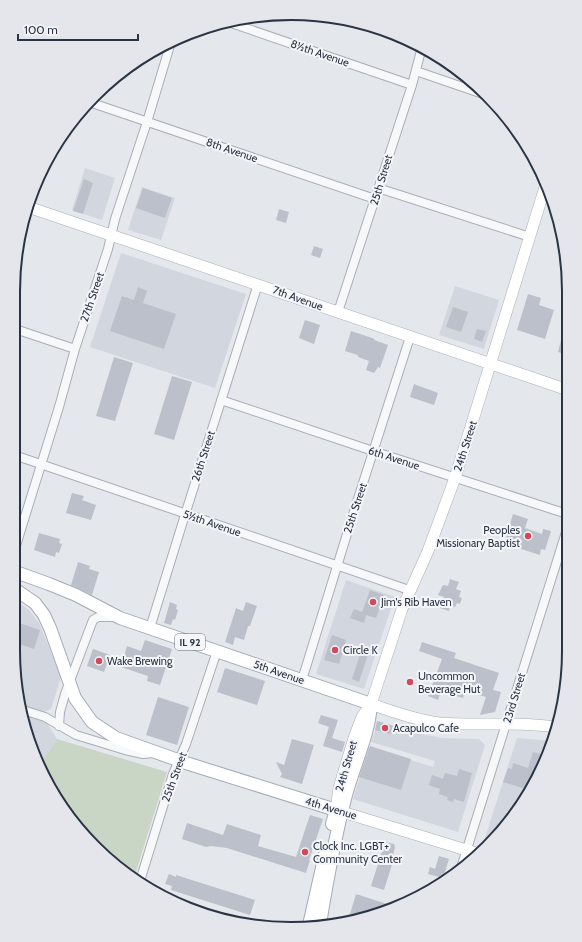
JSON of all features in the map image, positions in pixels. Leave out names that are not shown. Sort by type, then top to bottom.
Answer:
[{"type":"main road","name":"5th Avenue","points":[[20,573],[76,596],[120,618],[371,704]]},
{"type":"main road","points":[[20,593],[35,603],[44,615],[75,698],[92,722],[116,738],[182,762]]},
{"type":"main road","name":"24th Street","points":[[310,921],[339,811],[346,795],[370,718],[371,704]]},
{"type":"main road","name":"4th Avenue","points":[[182,762],[339,811]]},
{"type":"main road","name":"24th Street","points":[[321,920],[339,811]]},
{"type":"street","name":"8½th Avenue","points":[[237,25],[412,85]]},
{"type":"street","name":"27th Street","points":[[20,532],[59,407],[75,349],[108,249],[128,177],[147,122],[169,49]]},
{"type":"street","name":"25th Street","points":[[338,312],[412,85],[420,53]]},
{"type":"street","points":[[416,71],[474,91]]},
{"type":"street","name":"8th Avenue","points":[[94,104],[375,199]]},
{"type":"street","points":[[378,188],[530,236]]},
{"type":"street","name":"24th Street","points":[[371,704],[402,609],[428,551],[455,478],[543,193]]},
{"type":"street","name":"7th Avenue","points":[[33,208],[562,388]]},
{"type":"street","name":"26th Street","points":[[150,628],[184,514],[204,457],[258,284]]},
{"type":"street","points":[[20,331],[75,349]]},
{"type":"street","name":"25th Street","points":[[302,680],[410,337]]},
{"type":"street","name":"6th Avenue","points":[[221,400],[562,512]]},
{"type":"street","name":"5½th Avenue","points":[[20,457],[410,590]]},
{"type":"street","name":"23rd Street","points":[[471,852],[506,725],[562,545]]},
{"type":"street","points":[[60,726],[60,712],[69,681],[95,618],[120,618]]},
{"type":"street","name":"25th Street","points":[[141,877],[182,762],[186,744],[217,651]]},
{"type":"street","name":"5th Avenue","points":[[371,704],[424,721],[552,726]]},
{"type":"street","points":[[27,711],[45,717],[76,735],[143,754],[158,753]]},
{"type":"street","name":"4th Avenue","points":[[339,811],[471,852]]},
{"type":"shaded area","points":[[85,168],[115,178],[102,220],[72,210]]},
{"type":"shaded area","points":[[142,187],[175,198],[161,240],[128,230]]},
{"type":"shaded area","points":[[121,253],[246,294],[215,388],[90,347]]},
{"type":"shaded area","points":[[455,286],[499,300],[484,349],[439,335]]},
{"type":"shaded area","points":[[346,580],[395,597],[364,689],[316,674]]},
{"type":"shaded area","points":[[20,604],[29,610],[39,623],[61,677],[51,709],[43,712],[26,706],[25,704],[22,686],[20,651]]},
{"type":"shaded area","points":[[28,716],[47,723],[57,739],[43,760],[34,738]]},
{"type":"shaded area","points":[[378,721],[411,732],[442,738],[479,739],[485,745],[458,832],[353,799],[369,747],[433,767],[435,761],[371,742]]},
{"type":"shaded area","points":[[517,738],[547,741],[534,771],[516,802],[495,830],[484,841]]},
{"type":"green space","points":[[57,739],[167,772],[136,873],[112,855],[87,830],[66,802],[43,760]]},
{"type":"building","points":[[84,179],[93,183],[83,214],[73,211]]},
{"type":"building","points":[[143,188],[172,198],[165,218],[136,208]]},
{"type":"building","points":[[279,209],[289,212],[286,223],[276,220]]},
{"type":"building","points":[[314,246],[323,249],[320,258],[311,255]]},
{"type":"building","points":[[138,287],[147,291],[143,303],[176,314],[164,349],[110,331],[122,296],[134,300]]},
{"type":"building","points":[[528,294],[541,298],[539,305],[554,310],[545,339],[517,330]]},
{"type":"building","points":[[453,307],[468,312],[461,332],[446,327]]},
{"type":"building","points":[[305,320],[320,325],[314,344],[299,338]]},
{"type":"building","points":[[477,329],[486,331],[482,342],[474,339]]},
{"type":"building","points":[[351,331],[388,345],[380,368],[378,367],[374,373],[366,370],[369,361],[358,357],[358,355],[345,351]]},
{"type":"building","points":[[561,340],[562,340],[562,353],[558,352]]},
{"type":"building","points":[[114,357],[133,363],[115,421],[96,416]]},
{"type":"building","points":[[172,376],[192,382],[174,440],[154,434]]},
{"type":"building","points":[[414,384],[438,393],[434,405],[410,397]]},
{"type":"building","points":[[72,493],[84,496],[82,500],[96,505],[91,520],[66,513]]},
{"type":"building","name":"Peoples Missionary Baptist","points":[[513,514],[528,519],[525,528],[542,534],[543,529],[551,531],[545,550],[541,549],[540,555],[515,547],[517,541],[506,538]]},
{"type":"building","points":[[39,533],[60,539],[59,543],[62,544],[59,553],[56,552],[55,557],[34,550]]},
{"type":"building","points":[[78,562],[90,566],[89,569],[99,572],[92,595],[71,585]]},
{"type":"building","points":[[450,579],[459,582],[456,589],[461,591],[459,597],[462,598],[460,604],[457,603],[455,607],[450,606],[449,611],[440,608],[444,597],[438,595],[443,585],[448,586]]},
{"type":"building","name":"Jim's Rib Haven","points":[[370,590],[384,595],[376,618],[366,615],[364,623],[350,618],[354,609],[362,612]]},
{"type":"building","points":[[170,602],[177,605],[176,609],[178,610],[175,620],[173,619],[171,625],[164,623]]},
{"type":"building","points":[[246,602],[257,606],[250,626],[248,626],[244,640],[235,637],[233,645],[225,642],[236,608],[243,611]]},
{"type":"building","points":[[20,623],[40,630],[34,649],[20,644]]},
{"type":"building","name":"Circle K","points":[[332,635],[346,640],[339,664],[324,660]]},
{"type":"building","points":[[145,640],[172,649],[160,685],[147,681],[148,676],[121,667],[127,646],[141,651]]},
{"type":"building","points":[[422,642],[456,653],[454,658],[499,673],[493,690],[501,692],[495,712],[480,715],[486,697],[465,691],[463,698],[441,690],[438,700],[428,696],[442,659],[419,651]]},
{"type":"building","points":[[362,648],[369,651],[359,682],[352,679]]},
{"type":"building","name":"Wake Brewing","points":[[93,649],[110,655],[104,672],[87,666]]},
{"type":"building","points":[[225,668],[265,681],[257,705],[217,692]]},
{"type":"building","points":[[158,697],[189,707],[177,745],[146,735]]},
{"type":"building","points":[[321,715],[338,720],[332,738],[345,742],[342,752],[323,746],[329,727],[318,723]]},
{"type":"building","name":"Acapulco Cafe","points":[[377,721],[394,726],[392,734],[375,730]]},
{"type":"building","points":[[292,739],[314,745],[302,784],[280,777],[282,774],[276,762],[284,765]]},
{"type":"building","points":[[370,746],[411,759],[401,790],[359,777]]},
{"type":"building","points":[[533,752],[541,754],[524,789],[503,782],[508,768],[512,769],[513,763],[528,768]]},
{"type":"building","points":[[459,769],[472,773],[464,802],[454,799],[453,802],[447,800],[448,797],[439,794],[440,789],[429,785],[432,775],[443,779],[445,773],[457,776]]},
{"type":"building","points":[[310,815],[323,819],[306,873],[227,848],[211,846],[206,847],[182,839],[187,823],[223,835],[227,824],[261,835],[258,846],[296,857]]},
{"type":"building","points":[[385,842],[394,844],[395,847],[393,855],[395,855],[384,890],[371,886]]},
{"type":"building","points":[[439,856],[449,859],[444,874],[440,877],[428,874],[430,867],[435,869]]},
{"type":"building","points":[[169,874],[255,900],[250,915],[171,890],[172,886],[165,884]]},
{"type":"building","points":[[356,894],[387,904],[378,908],[350,916]]},
{"type":"place","name":"Peoples Missionary Baptist","points":[[528,536]]},
{"type":"place","name":"Jim's Rib Haven","points":[[373,602]]},
{"type":"place","name":"Circle K","points":[[335,650]]},
{"type":"place","name":"Wake Brewing","points":[[99,661]]},
{"type":"place","name":"Uncommon Beverage Hut","points":[[410,682]]},
{"type":"place","name":"Acapulco Cafe","points":[[385,728]]},
{"type":"place","name":"Clock Inc. LGBT+ Community Center","points":[[305,852]]}]
